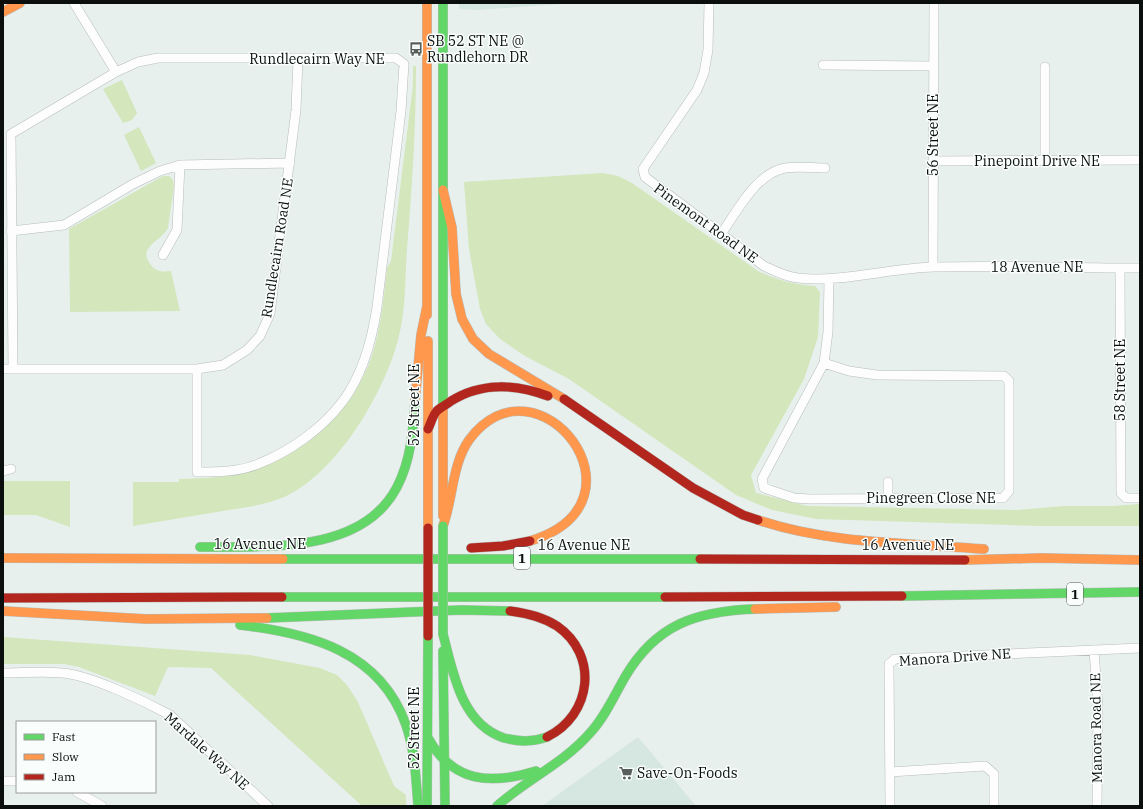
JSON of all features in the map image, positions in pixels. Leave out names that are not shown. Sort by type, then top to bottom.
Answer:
[{"type":"main road","points":[[3,12],[20,3]]},
{"type":"main road","name":"52 Street NE","points":[[427,3],[427,806]]},
{"type":"main road","name":"52 Street NE","points":[[443,3],[443,634],[445,806]]},
{"type":"main road","points":[[443,190],[452,228],[458,306],[467,330],[481,347],[489,354],[551,390],[693,488],[737,512],[772,525],[801,533],[836,538],[1005,551],[1041,558]]},
{"type":"main road","points":[[193,547],[276,545],[321,540],[350,532],[380,510],[388,500],[401,478],[412,439],[421,335],[427,306]]},
{"type":"main road","points":[[428,429],[439,408],[443,407],[457,396],[495,387],[533,390],[574,407]]},
{"type":"main road","points":[[253,558],[522,544],[544,536],[567,520],[578,507],[582,496],[586,475],[583,455],[572,436],[556,422],[547,417],[526,412],[503,415],[483,425],[474,433],[463,451],[456,472],[451,502],[443,526]]},
{"type":"main road","points":[[3,551],[102,549]]},
{"type":"main road","name":"16 Avenue NE","points":[[3,558],[940,560],[1041,558],[1140,560]]},
{"type":"main road","name":"1","points":[[3,598],[1010,596],[1140,592]]},
{"type":"main road","points":[[893,606],[968,604],[1010,596]]},
{"type":"main road","points":[[497,806],[575,748],[591,732],[631,667],[645,648],[661,634],[681,621],[703,614],[728,610],[848,607]]},
{"type":"main road","points":[[3,611],[144,619],[204,619],[466,610],[518,613],[541,618],[569,635],[580,652],[584,664],[585,674],[583,698],[572,718],[564,726],[545,737],[520,742],[496,735],[476,720],[464,703],[454,679],[443,634]]},
{"type":"main road","points":[[204,619],[221,624],[285,632],[317,639],[342,650],[366,667],[392,697],[406,725],[416,768],[418,806]]},
{"type":"main road","points":[[428,738],[436,752],[444,761],[460,771],[496,778],[520,776],[555,763]]},
{"type":"street","points":[[74,3],[116,72]]},
{"type":"street","name":"Pinemont Road NE","points":[[708,3],[708,50],[702,79],[697,90],[643,169],[645,177],[764,266],[780,274],[797,278],[829,278],[883,271],[933,267]]},
{"type":"street","name":"56 Street NE","points":[[933,267],[934,161],[932,66],[934,3]]},
{"type":"street","name":"Rundlecairn Way NE","points":[[13,370],[11,134],[116,72],[138,62],[158,58],[396,58],[404,64],[402,111],[372,337],[359,373],[343,401],[318,428],[289,448],[257,465],[222,472],[197,472],[197,370]]},
{"type":"street","name":"Rundlecairn Road NE","points":[[3,370],[197,370],[223,365],[247,350],[260,336],[270,314],[296,110],[298,59]]},
{"type":"street","points":[[823,65],[932,66]]},
{"type":"street","points":[[1045,67],[1045,161]]},
{"type":"street","name":"Pinepoint Drive NE","points":[[934,161],[1140,160]]},
{"type":"street","points":[[12,231],[64,225],[133,184],[160,171],[180,165],[290,163]]},
{"type":"street","points":[[163,255],[177,230],[180,165]]},
{"type":"street","points":[[721,234],[752,191],[769,174],[785,168],[825,168]]},
{"type":"street","name":"18 Avenue NE","points":[[933,267],[1140,268]]},
{"type":"street","name":"58 Street NE","points":[[1120,268],[1120,493],[1126,498],[1140,498]]},
{"type":"street","name":"Pinegreen Close NE","points":[[824,363],[849,372],[876,375],[1004,376],[1010,381],[1010,491],[1007,496],[1003,498],[794,498],[764,488],[762,479],[824,363],[828,332],[829,278]]},
{"type":"street","points":[[888,482],[888,498]]},
{"type":"street","name":"Manora Drive NE","points":[[890,806],[889,664],[895,660],[1140,648]]},
{"type":"street","name":"Manora Road NE","points":[[1094,650],[1098,707],[1097,806]]},
{"type":"street","name":"Mardale Way NE","points":[[3,673],[62,673],[81,676],[153,706],[170,715],[268,806]]},
{"type":"street","points":[[890,772],[984,766],[994,774],[994,806]]},
{"type":"street","points":[[3,781],[16,781]]},
{"type":"street","points":[[79,793],[102,806]]},
{"type":"shaded area","points":[[459,3],[577,3],[477,10],[459,9]]},
{"type":"shaded area","name":"Save-On-Foods","points":[[638,737],[696,806],[542,806]]},
{"type":"green space","points":[[413,66],[416,66],[416,89],[412,180],[403,315],[393,357],[384,380],[358,426],[343,447],[326,466],[309,482],[282,498],[257,505],[133,526],[133,482],[179,482],[179,479],[231,476],[260,468],[279,460],[313,438],[329,424],[355,392],[365,374],[372,355],[382,312],[387,268],[391,261],[413,85]]},
{"type":"green space","points":[[122,80],[137,113],[132,120],[123,123],[103,89]]},
{"type":"green space","points":[[139,127],[156,163],[141,171],[124,135]]},
{"type":"green space","points":[[603,173],[618,176],[632,183],[758,271],[786,282],[815,286],[820,292],[818,337],[804,379],[751,475],[756,493],[807,506],[1017,510],[1064,506],[1113,506],[1140,504],[1140,526],[1040,526],[816,519],[772,510],[736,495],[569,379],[525,356],[500,339],[486,324],[480,309],[469,249],[464,182]]},
{"type":"green space","points":[[163,176],[169,176],[173,180],[174,186],[168,228],[165,233],[151,245],[146,254],[147,259],[155,269],[171,271],[180,311],[70,312],[69,229]]},
{"type":"green space","points":[[3,481],[70,481],[70,527],[36,515],[3,515]]},
{"type":"green space","points":[[3,637],[250,655],[320,668],[337,675],[347,685],[358,702],[394,786],[406,795],[406,806],[362,806],[211,668],[168,667],[155,696],[79,667],[64,664],[3,664]]},
{"type":"traffic: fast","points":[[443,3],[443,408]]},
{"type":"traffic: fast","points":[[200,547],[281,546],[336,536],[360,525],[381,509],[397,487],[402,477],[410,445],[415,401]]},
{"type":"traffic: fast","points":[[443,526],[443,634]]},
{"type":"traffic: fast","points":[[283,559],[700,559]]},
{"type":"traffic: fast","points":[[902,596],[1140,592]]},
{"type":"traffic: fast","points":[[282,597],[665,597]]},
{"type":"traffic: fast","points":[[497,806],[580,744],[600,720],[637,659],[650,644],[664,633],[697,617],[734,610],[755,609]]},
{"type":"traffic: fast","points":[[267,618],[461,610],[510,611]]},
{"type":"traffic: fast","points":[[240,625],[291,634],[316,641],[339,650],[360,663],[379,679],[394,700],[406,725],[416,775],[418,806]]},
{"type":"traffic: fast","points":[[443,634],[455,680],[461,695],[468,709],[478,721],[489,731],[504,738],[526,741],[547,737]]},
{"type":"traffic: fast","points":[[427,806],[428,636]]},
{"type":"traffic: fast","points":[[443,651],[445,806]]},
{"type":"traffic: fast","points":[[428,738],[438,753],[449,764],[461,772],[474,777],[489,779],[504,778],[536,771]]},
{"type":"traffic: slow","points":[[3,12],[20,3]]},
{"type":"traffic: slow","points":[[427,3],[427,315]]},
{"type":"traffic: slow","points":[[443,190],[452,228],[456,294],[462,319],[473,339],[489,354],[564,399]]},
{"type":"traffic: slow","points":[[415,401],[421,335],[427,306]]},
{"type":"traffic: slow","points":[[428,341],[428,528]]},
{"type":"traffic: slow","points":[[443,408],[443,516]]},
{"type":"traffic: slow","points":[[443,526],[459,460],[463,449],[469,440],[496,416],[525,411],[552,421],[573,441],[585,468],[584,496],[567,522],[530,541]]},
{"type":"traffic: slow","points":[[758,520],[812,534],[841,538],[898,544],[984,549]]},
{"type":"traffic: slow","points":[[3,558],[283,559]]},
{"type":"traffic: slow","points":[[965,560],[1041,558],[1140,560]]},
{"type":"traffic: slow","points":[[755,609],[836,607]]},
{"type":"traffic: slow","points":[[3,611],[146,619],[267,618]]},
{"type":"traffic: jam","points":[[428,429],[433,416],[439,409],[462,395],[474,391],[486,388],[511,387],[548,396]]},
{"type":"traffic: jam","points":[[564,399],[693,488],[743,515],[758,520]]},
{"type":"traffic: jam","points":[[428,528],[428,636]]},
{"type":"traffic: jam","points":[[471,548],[503,546],[530,541]]},
{"type":"traffic: jam","points":[[700,559],[965,560]]},
{"type":"traffic: jam","points":[[665,597],[902,596]]},
{"type":"traffic: jam","points":[[3,598],[282,597]]},
{"type":"traffic: jam","points":[[510,611],[534,616],[557,626],[570,638],[579,652],[584,668],[585,684],[581,700],[573,714],[562,727],[547,737]]},
{"type":"place","name":"SB 52 ST NE @ Rundlehorn DR","points":[[416,49]]},
{"type":"place","name":"Save-On-Foods","points":[[626,773]]}]
